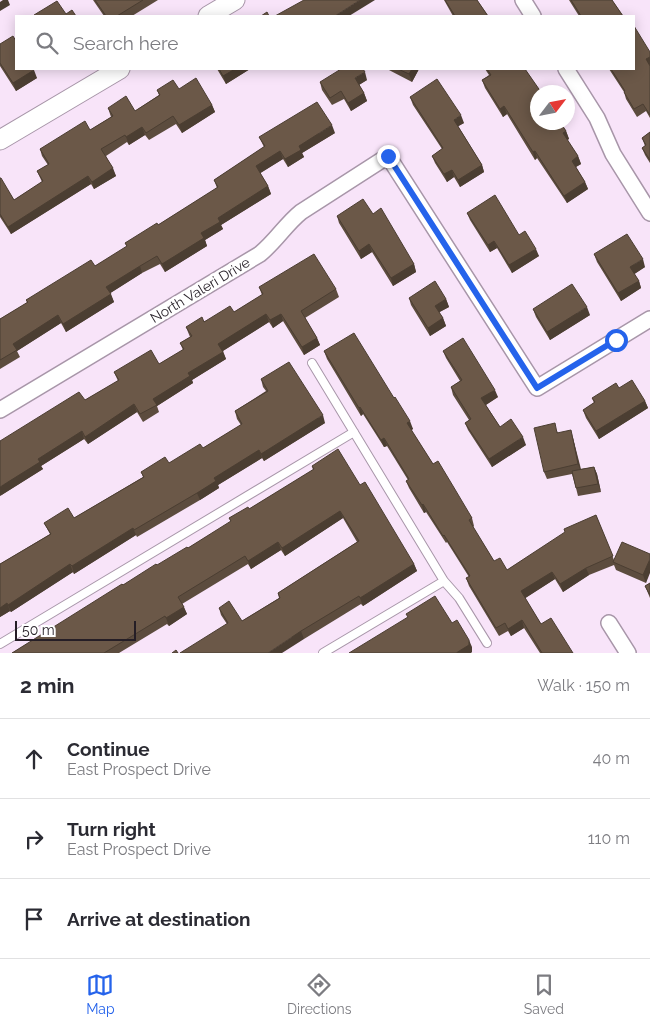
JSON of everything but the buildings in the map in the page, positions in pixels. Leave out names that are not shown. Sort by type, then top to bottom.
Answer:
[{"type":"street","points":[[210,15],[235,0]]},
{"type":"street","points":[[523,0],[532,15]]},
{"type":"street","points":[[2,135],[118,70]]},
{"type":"street","points":[[567,70],[597,118],[613,154],[650,213]]},
{"type":"street","name":"North Valeri Drive","points":[[0,410],[260,254],[274,242],[290,221],[301,212],[388,156],[537,388],[650,319]]},
{"type":"street","points":[[609,623],[628,653]]},
{"type":"lane","points":[[312,363],[444,581],[459,598],[487,643]]},
{"type":"lane","points":[[0,644],[354,432]]},
{"type":"lane","points":[[323,653],[444,581]]},
{"type":"route","points":[[388,156],[537,388],[616,340]]}]
